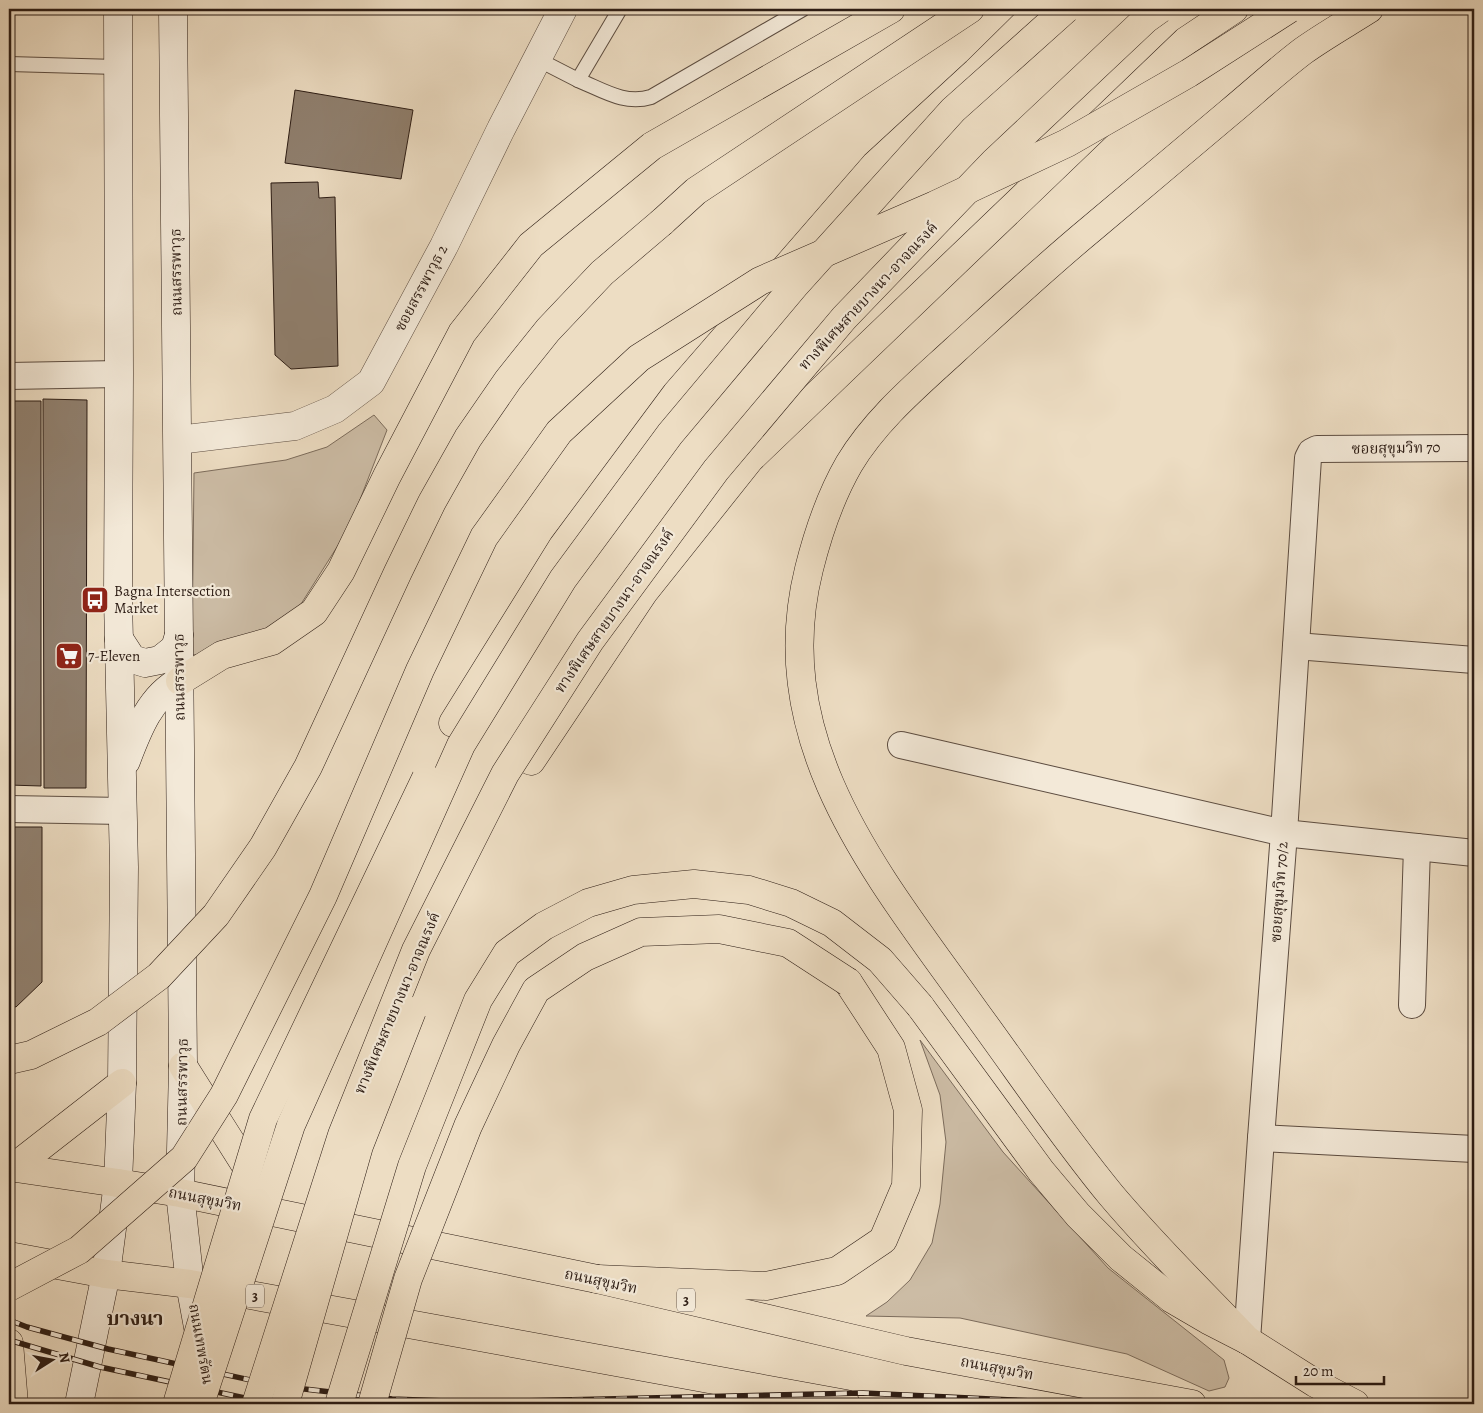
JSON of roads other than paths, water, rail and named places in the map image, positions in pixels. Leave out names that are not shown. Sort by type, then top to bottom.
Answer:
[{"type":"main road","points":[[79,1404],[106,1274],[118,1183],[122,1083],[123,770],[119,639],[118,9]]},
{"type":"main road","name":"ถนนสรรพาวุธ","points":[[173,9],[183,1066],[180,1193],[190,1284]]},
{"type":"main road","name":"ซอยสรรพาวุธ 2","points":[[178,440],[295,426],[336,409],[371,382],[444,246],[501,128],[563,9]]},
{"type":"main road","points":[[123,770],[143,720],[164,692],[222,655],[272,641],[314,612],[341,570],[387,476],[462,333],[531,245],[652,146],[891,9]]},
{"type":"main road","points":[[9,1060],[32,1055],[98,1022],[159,976],[216,915],[263,847],[308,767],[419,528],[468,438],[508,380],[548,330],[602,273],[696,191],[970,9]]},
{"type":"main road","points":[[177,1404],[263,1119],[453,723],[563,546],[676,394],[875,165],[976,72],[1040,9]]},
{"type":"main road","points":[[200,1404],[291,1125],[461,745],[563,578],[670,434],[796,284],[953,110],[1066,9]]},
{"type":"main road","name":"ทางพิเศษสายบางนา-อาจณรงค์","points":[[256,1404],[342,1134],[416,950],[505,774],[590,641],[716,470],[844,318],[994,162],[1146,19],[1160,9]]},
{"type":"main road","points":[[286,1404],[359,1146],[435,953],[531,761],[644,592],[750,458],[1186,41],[1234,9]]},
{"type":"main road","points":[[9,1287],[79,1250],[184,1158],[224,1095],[323,896],[420,670],[484,537],[559,432],[639,358],[760,281],[935,206],[1067,143],[1189,73],[1289,9]]},
{"type":"main road","points":[[1248,1340],[1152,1242],[1102,1184],[1066,1138],[892,895],[861,848],[839,806],[817,755],[807,711],[800,666],[800,624],[805,584],[829,504],[850,462],[889,411],[1052,261],[1304,51],[1369,9]]},
{"type":"main road","points":[[119,639],[132,659],[145,663],[160,660],[175,648],[179,635]]},
{"type":"main road","points":[[339,1404],[412,1166],[478,1000],[507,953],[544,926],[588,903],[633,890],[694,884],[749,890],[791,903],[832,923],[880,960],[920,1006],[1041,1171],[1078,1216],[1121,1258],[1172,1298],[1208,1320],[1248,1340],[1315,1383],[1355,1404]]},
{"type":"main road","points":[[372,1404],[408,1279],[468,1126],[506,1045],[536,990],[585,957],[642,932],[719,929],[788,943],[848,982],[891,1048],[908,1110],[906,1186],[883,1240],[837,1270],[766,1286],[597,1279]]},
{"type":"main road","points":[[183,1066],[275,1213]]},
{"type":"main road","points":[[11,1167],[122,1083]]},
{"type":"main road","name":"ถนนสุขุมวิท","points":[[11,1167],[180,1193],[597,1279],[906,1351],[1192,1404]]},
{"type":"main road","name":"3","points":[[9,1256],[106,1274],[190,1284],[824,1403]]},
{"type":"main road","name":"ถนนเทพรัตน","points":[[190,1284],[212,1404]]},
{"type":"main road","points":[[9,1343],[14,1404]]},
{"type":"street","points":[[9,376],[119,374]]},
{"type":"street","name":"ซอยสุขุมวิท 70","points":[[1317,449],[1474,448]]},
{"type":"street","name":"ซอยสุขุมวิท 70/2","points":[[1248,1340],[1284,833],[1308,458],[1311,452],[1317,449]]},
{"type":"street","points":[[1296,646],[1474,660]]},
{"type":"street","points":[[901,746],[1284,833],[1474,853]]},
{"type":"street","points":[[9,809],[123,811]]},
{"type":"street","points":[[1412,1005],[1417,847]]},
{"type":"street","points":[[1261,1138],[1474,1149]]},
{"type":"lane","points":[[578,80],[620,9]]},
{"type":"lane","points":[[537,59],[578,80],[621,98],[640,100],[651,97],[803,9]]},
{"type":"lane","points":[[9,64],[117,67]]},
{"type":"railway","points":[[9,1320],[27,1327],[108,1349],[278,1386],[392,1399],[475,1402],[863,1393],[1034,1401],[1054,1404]]},
{"type":"railway","points":[[9,1340],[100,1367],[273,1404]]},
{"type":"place","name":"Bagna Intersection Market","points":[[95,600]]},
{"type":"place","name":"7-Eleven","points":[[69,656]]},
{"type":"district","name":"บางนา","points":[[135,1318]]}]
